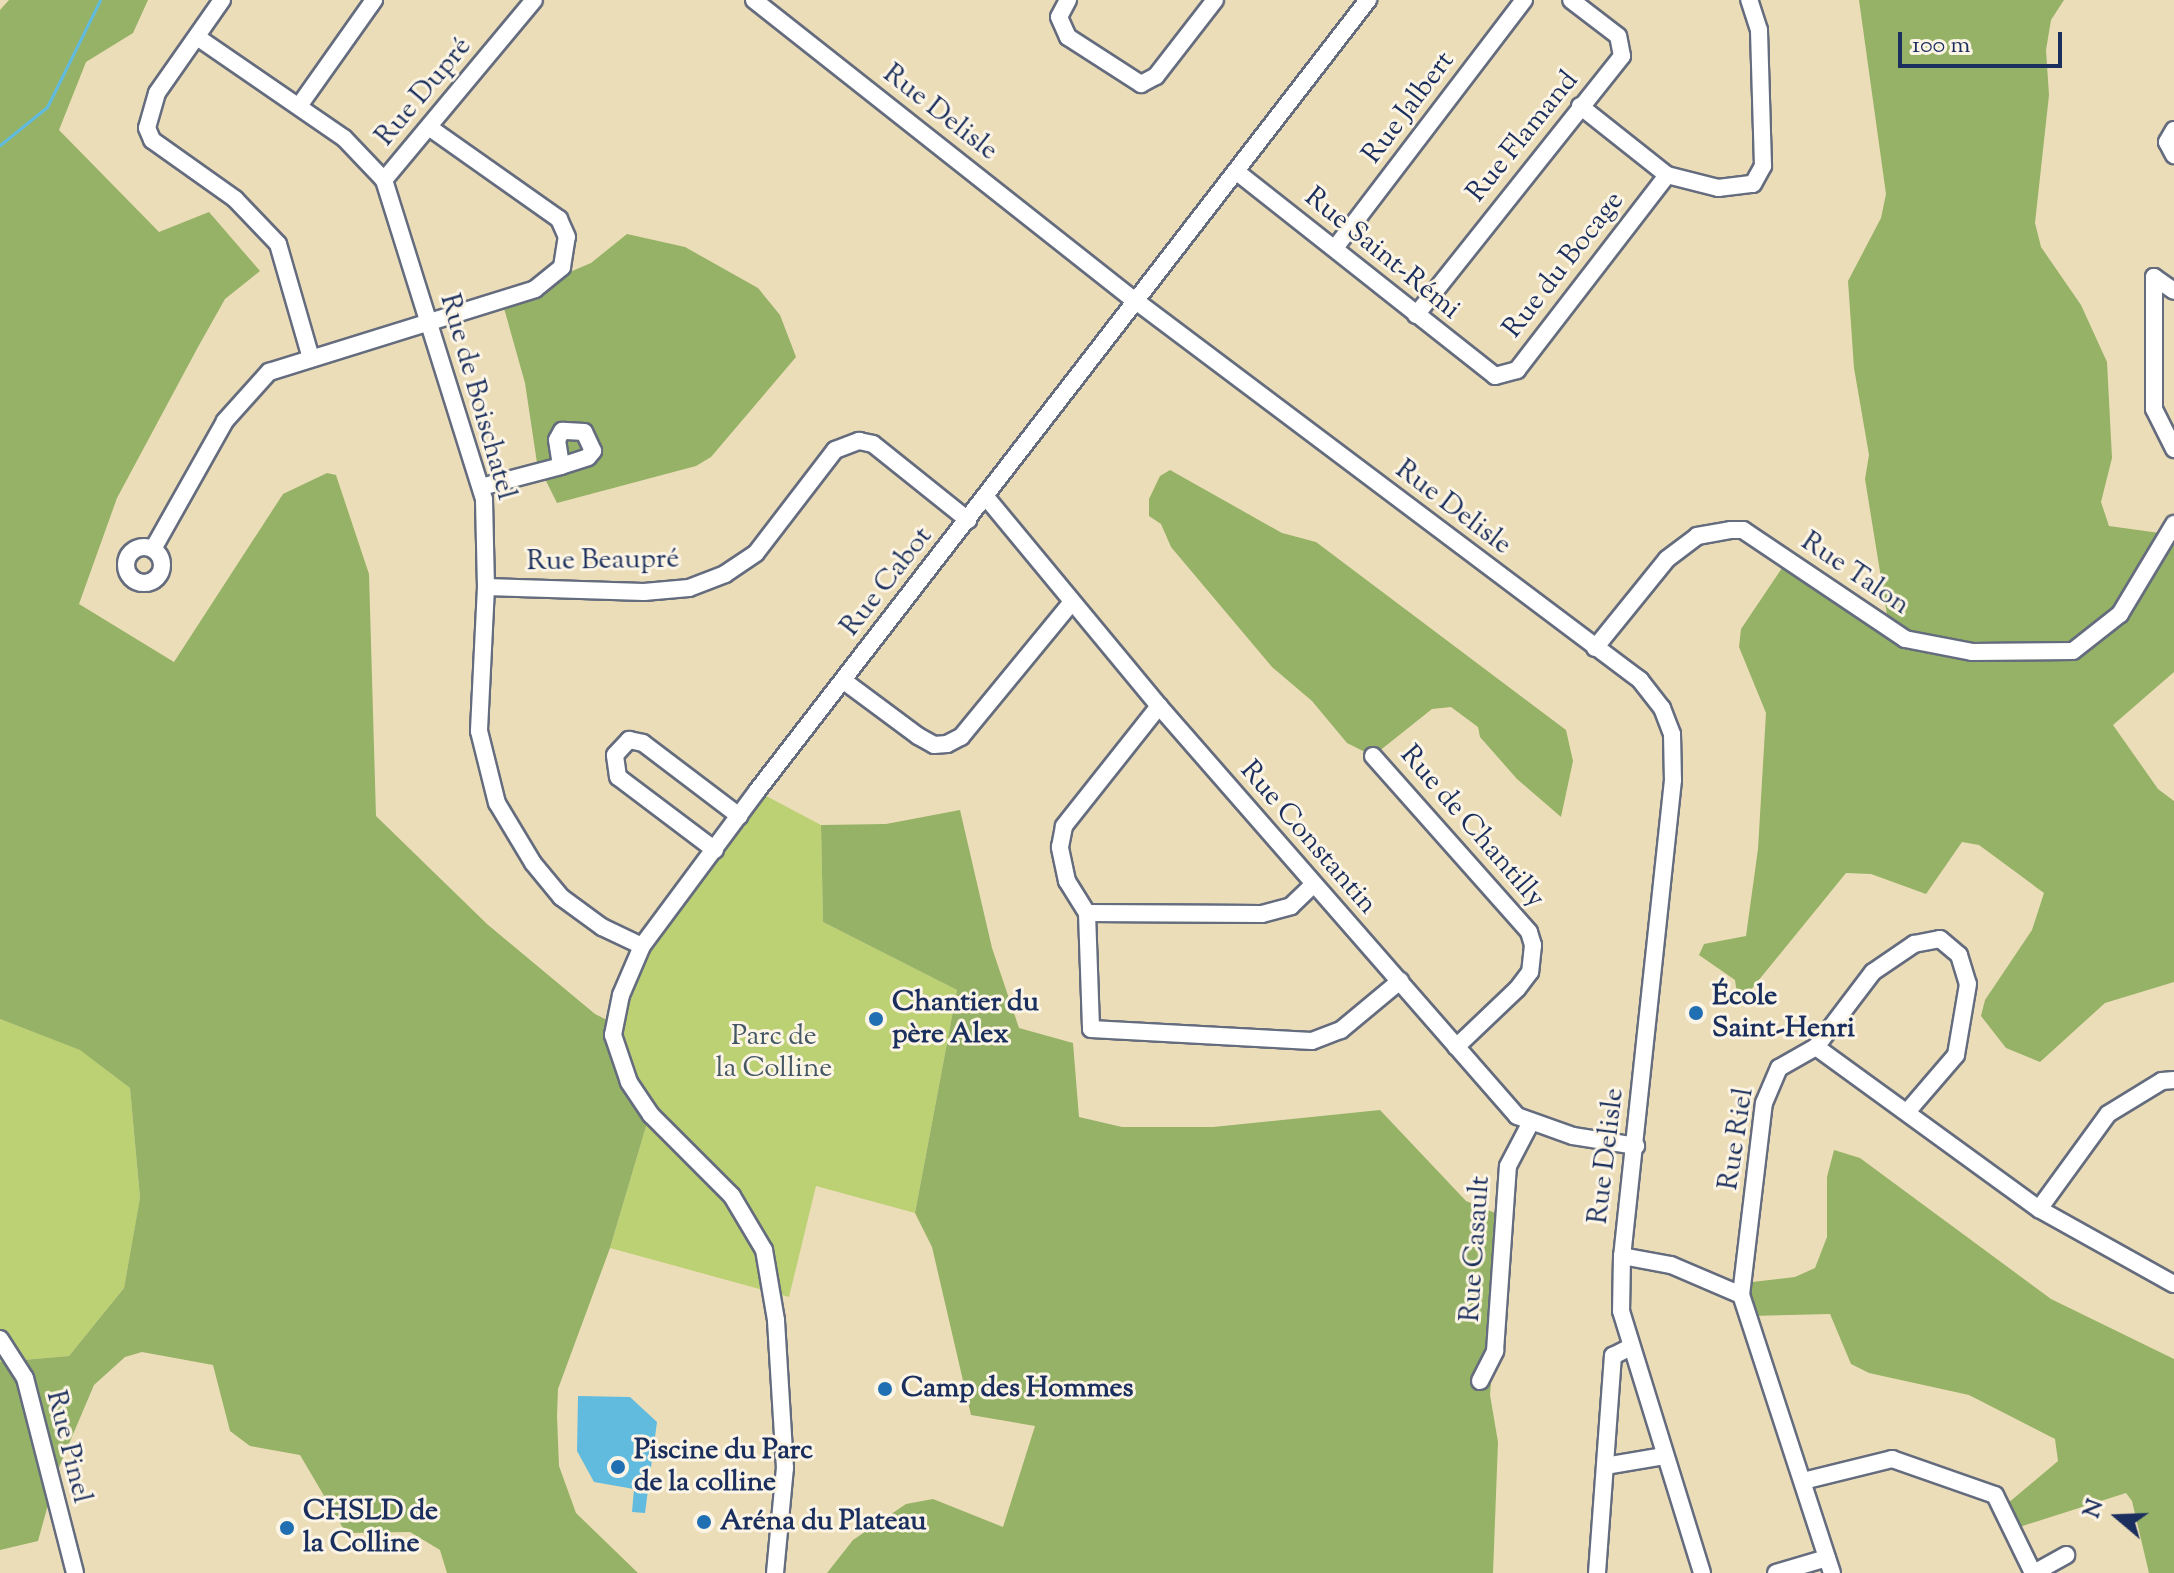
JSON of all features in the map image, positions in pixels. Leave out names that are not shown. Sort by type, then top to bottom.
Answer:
[{"type":"street","points":[[222,0],[157,93],[147,128],[152,140],[235,199],[278,244],[311,358]]},
{"type":"street","points":[[299,106],[374,0]]},
{"type":"street","name":"Rue Dupré","points":[[384,180],[534,0]]},
{"type":"street","name":"Rue Delisle","points":[[754,0],[1137,301],[1640,680],[1662,708],[1672,734],[1673,780],[1622,1256],[1621,1311],[1702,1573]]},
{"type":"street","points":[[1068,0],[1059,17],[1068,37],[1141,84],[1156,76],[1215,0]]},
{"type":"street","name":"Rue Cabot","points":[[775,1573],[785,1479],[776,1320],[764,1250],[743,1210],[651,1115],[615,1051],[613,1023],[642,946],[1368,0]]},
{"type":"street","name":"Rue Jalbert","points":[[1335,248],[1524,0]]},
{"type":"street","name":"Rue Flamand","points":[[1416,315],[1622,56],[1618,36],[1571,0]]},
{"type":"street","points":[[1580,106],[1667,175],[1718,188],[1753,184],[1763,166],[1759,30],[1749,0]]},
{"type":"street","name":"Rue de Boischatel","points":[[197,37],[344,138],[384,180],[481,487],[486,587],[479,731],[497,803],[533,863],[561,897],[602,927],[642,946]]},
{"type":"street","points":[[153,549],[234,407],[269,372],[535,289],[562,267],[567,253],[559,219],[430,128]]},
{"type":"street","points":[[2174,130],[2167,142],[2174,155]]},
{"type":"street","name":"Rue Saint-Rémi","points":[[1237,172],[1495,376]]},
{"type":"street","name":"Rue du Bocage","points":[[1495,376],[1517,370],[1667,175]]},
{"type":"street","points":[[2174,291],[2154,277],[2154,409],[2174,449]]},
{"type":"street","name":"Rue Beaupré","points":[[486,587],[644,592],[689,588],[725,574],[756,553],[835,450],[859,441],[873,444],[968,520]]},
{"type":"street","points":[[481,487],[561,466]]},
{"type":"street","name":"Rue Constantin","points":[[986,497],[1159,706],[1517,1116],[1573,1136],[1636,1146]]},
{"type":"street","name":"Rue Talon","points":[[1595,648],[1667,559],[1697,536],[1743,530],[1905,639],[1972,652],[2073,651],[2120,614],[2174,524]]},
{"type":"street","points":[[844,681],[918,736],[934,745],[947,744],[961,737],[1071,603]]},
{"type":"street","points":[[1159,706],[1062,832],[1061,856],[1069,888],[1087,913],[1091,1029],[1312,1041],[1341,1030],[1400,981]]},
{"type":"street","points":[[715,850],[618,777],[615,755],[629,740],[643,743],[739,816]]},
{"type":"street","name":"Rue de Chantilly","points":[[1373,756],[1529,932],[1533,945],[1530,972],[1456,1047]]},
{"type":"street","points":[[1087,913],[1262,914],[1291,906],[1313,885]]},
{"type":"street","name":"Rue Riel","points":[[1829,1565],[1741,1295],[1764,1103],[1779,1068],[1816,1047],[1873,972],[1914,944],[1940,939],[1959,955],[1968,984],[1956,1055],[1907,1112]]},
{"type":"street","points":[[1816,1047],[2039,1209],[2174,1284]]},
{"type":"street","points":[[2039,1209],[2108,1114],[2162,1081],[2174,1080]]},
{"type":"street","name":"Rue Casault","points":[[1480,1381],[1495,1351],[1508,1166],[1531,1122]]},
{"type":"street","points":[[1622,1256],[1686,1270],[1741,1295]]},
{"type":"street","name":"Rue Pinel","points":[[0,1339],[25,1378],[75,1573]]},
{"type":"street","points":[[1597,1573],[1613,1356],[1631,1347]]},
{"type":"street","points":[[1605,1466],[1664,1456]]},
{"type":"street","points":[[1803,1481],[1906,1460],[1995,1495],[2034,1573],[2066,1555]]},
{"type":"street","points":[[1776,1573],[1829,1565]]},
{"type":"green space","points":[[9,0],[148,0],[133,33],[86,62],[59,130],[159,232],[209,212],[260,271],[225,299],[198,347],[117,498],[79,604],[174,662],[283,494],[327,473],[336,475],[369,574],[376,816],[487,924],[595,1014],[613,1023],[650,1113],[610,1248],[558,1389],[557,1416],[559,1466],[576,1513],[638,1573],[447,1573],[440,1550],[410,1532],[346,1533],[300,1455],[250,1446],[230,1431],[213,1365],[142,1352],[125,1357],[94,1385],[57,1472],[38,1541],[0,1550],[0,1362],[69,1356],[124,1288],[140,1198],[130,1088],[80,1050],[0,1019],[0,10]]},
{"type":"green space","points":[[1859,0],[2064,0],[2051,20],[2046,50],[2049,95],[2035,223],[2041,247],[2081,305],[2107,362],[2112,458],[2101,502],[2109,526],[2174,535],[2174,672],[2113,725],[2158,789],[2174,801],[2174,982],[2105,1003],[2040,1062],[2006,1048],[1981,1016],[1985,1000],[2032,930],[2044,893],[1979,845],[1962,842],[1926,894],[1871,874],[1846,873],[1745,997],[1737,994],[1735,980],[1699,955],[1704,944],[1746,936],[1758,849],[1766,713],[1739,647],[1741,629],[1788,559],[1883,618],[1887,615],[1865,479],[1869,455],[1854,368],[1848,281],[1881,218],[1886,194]]},
{"type":"green space","points":[[627,234],[685,247],[758,288],[780,315],[796,357],[711,457],[696,466],[557,503],[537,463],[525,383],[502,301],[591,263]]},
{"type":"green space","points":[[1170,470],[1282,533],[1316,542],[1566,730],[1573,761],[1561,817],[1517,779],[1480,737],[1478,727],[1451,707],[1432,709],[1373,756],[1347,743],[1312,701],[1272,667],[1171,547],[1161,524],[1149,516],[1149,499],[1160,476]]},
{"type":"green space","name":"Parc de la Colline","points":[[757,791],[821,825],[823,922],[957,990],[915,1213],[816,1186],[789,1297],[610,1248],[650,1113],[613,1023],[642,946]]},
{"type":"green space","points":[[960,810],[992,948],[1019,1028],[1073,1043],[1079,1117],[1122,1127],[1213,1127],[1380,1110],[1466,1201],[1505,1217],[1490,1395],[1498,1442],[1493,1573],[827,1573],[853,1540],[906,1504],[933,1499],[1003,1527],[1035,1426],[971,1415],[932,1247],[915,1213],[957,990],[823,922],[821,825],[886,824]]},
{"type":"green space","points":[[0,1019],[81,1050],[130,1088],[140,1199],[124,1288],[69,1356],[0,1362]]},
{"type":"green space","points":[[1834,1150],[1860,1158],[2051,1299],[2174,1359],[2174,1573],[2149,1573],[2132,1501],[2126,1493],[2010,1530],[2001,1509],[2058,1461],[2055,1439],[1969,1395],[1869,1373],[1851,1364],[1830,1314],[1749,1316],[1744,1283],[1795,1277],[1815,1268],[1827,1237],[1827,1177]]},
{"type":"water","name":"Piscine du Parc de la colline","points":[[578,1396],[630,1397],[657,1422],[645,1513],[632,1512],[634,1489],[594,1482],[577,1451]]},
{"type":"waterway","points":[[0,145],[47,107],[100,0]]},
{"type":"place","name":"École Saint-Henri","points":[[1696,1013]]},
{"type":"place","name":"Chantier du père Alex","points":[[876,1019]]},
{"type":"place","name":"Camp des Hommes","points":[[885,1389]]},
{"type":"place","name":"Piscine du Parc de la colline","points":[[618,1467]]},
{"type":"place","name":"Aréna du Plateau","points":[[704,1522]]},
{"type":"place","name":"CHSLD de la Colline","points":[[287,1528]]}]
